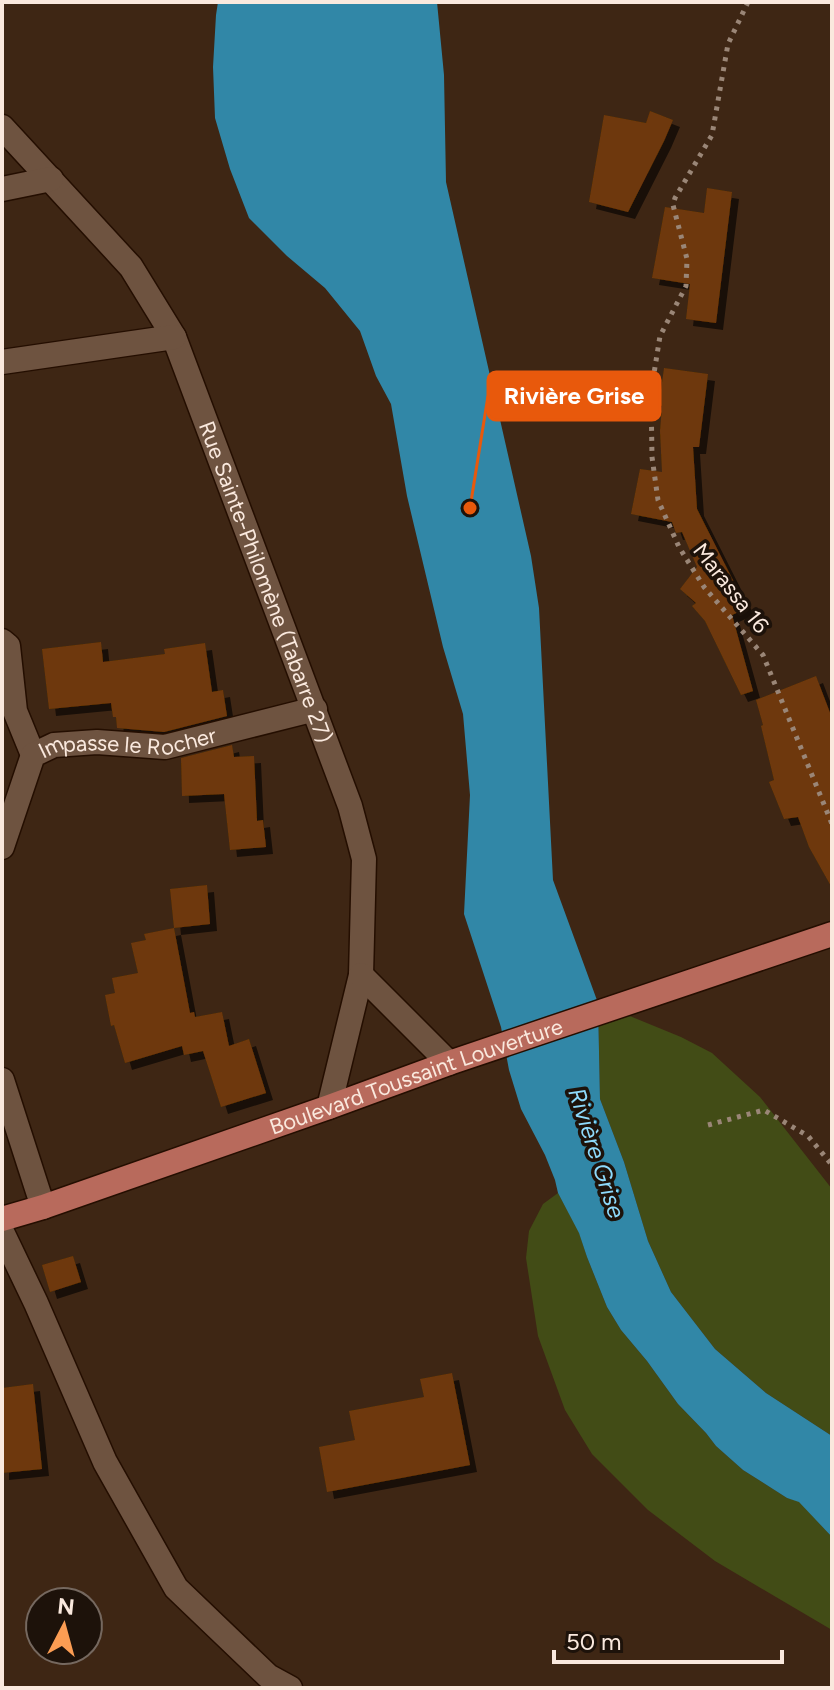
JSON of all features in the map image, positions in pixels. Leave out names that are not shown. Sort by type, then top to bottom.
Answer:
[{"type":"main road","name":"Boulevard Toussaint Louverture","points":[[2,1219],[832,934]]},
{"type":"street","name":"Rue Sainte-Philomène (Tabarre 27)","points":[[2,127],[131,267],[174,337],[350,806],[364,859],[361,975],[329,1107]]},
{"type":"street","points":[[2,189],[51,179]]},
{"type":"street","points":[[2,362],[174,337]]},
{"type":"street","points":[[2,641],[8,646],[15,711],[33,755]]},
{"type":"street","name":"Impasse le Rocher","points":[[2,847],[33,755],[54,745],[83,743],[165,747],[315,709]]},
{"type":"street","points":[[361,975],[455,1061]]},
{"type":"street","points":[[2,1080],[43,1207]]},
{"type":"street","points":[[2,1232],[105,1462],[176,1588],[268,1676],[290,1688]]},
{"type":"path","name":"Marassa 16","points":[[748,2],[728,44],[712,135],[673,205],[687,259],[686,286],[660,336],[651,392],[652,457],[658,500],[679,547],[704,587],[763,655],[832,824]]},
{"type":"path","points":[[708,1125],[764,1110],[808,1136],[832,1165]]},
{"type":"green space","points":[[598,1003],[712,1053],[760,1097],[832,1189],[832,1436],[766,1393],[715,1349],[671,1292],[648,1241],[624,1162],[600,1099]]},
{"type":"green space","points":[[558,1193],[579,1232],[607,1307],[678,1404],[743,1470],[787,1498],[799,1501],[832,1537],[832,1630],[715,1561],[648,1510],[592,1454],[565,1410],[538,1336],[526,1258],[529,1231],[543,1204]]},
{"type":"water","points":[[218,2],[437,2],[444,75],[446,182],[531,556],[539,608],[553,880],[598,1003],[600,1099],[624,1162],[648,1241],[671,1292],[715,1349],[766,1393],[832,1436],[832,1537],[799,1502],[787,1498],[743,1470],[716,1446],[678,1404],[621,1330],[607,1307],[579,1233],[521,1109],[509,1070],[501,1027],[464,914],[470,795],[463,714],[443,647],[407,496],[391,404],[376,376],[360,331],[325,288],[249,218],[215,118],[213,67]]},
{"type":"building","points":[[650,111],[673,120],[628,212],[589,202],[604,115],[646,123]]},
{"type":"building","points":[[707,188],[732,192],[716,323],[686,319],[690,284],[652,278],[665,207],[704,213]]},
{"type":"building","points":[[664,368],[708,374],[699,447],[693,447],[697,509],[747,608],[732,615],[753,691],[741,695],[705,621],[692,606],[696,603],[680,589],[697,567],[682,532],[676,533],[672,522],[631,514],[640,469],[662,472],[662,406],[659,405]]},
{"type":"building","points":[[101,642],[103,662],[165,654],[164,649],[205,643],[212,692],[223,690],[227,716],[164,732],[117,728],[111,703],[49,709],[42,649]]},
{"type":"building","points":[[816,676],[832,718],[832,888],[809,847],[798,817],[784,819],[769,782],[774,780],[756,700]]},
{"type":"building","points":[[232,745],[234,757],[254,756],[257,821],[263,820],[266,847],[230,850],[224,794],[182,796],[181,758]]},
{"type":"building","points":[[207,885],[210,924],[174,928],[170,889]]},
{"type":"building","points":[[174,928],[190,1013],[194,1012],[195,1017],[222,1012],[229,1046],[249,1039],[266,1093],[221,1107],[203,1051],[184,1055],[182,1046],[125,1063],[114,1025],[111,1026],[105,995],[115,993],[112,978],[138,973],[131,943],[146,940],[144,934]]},
{"type":"building","points":[[73,1256],[81,1282],[50,1292],[42,1265]]},
{"type":"building","points":[[452,1373],[470,1465],[327,1492],[319,1447],[355,1440],[349,1411],[424,1397],[420,1379]]},
{"type":"building","points":[[33,1384],[42,1469],[2,1473],[2,1388]]},
{"type":"place","name":"Rivière Grise","points":[[470,508]]}]
